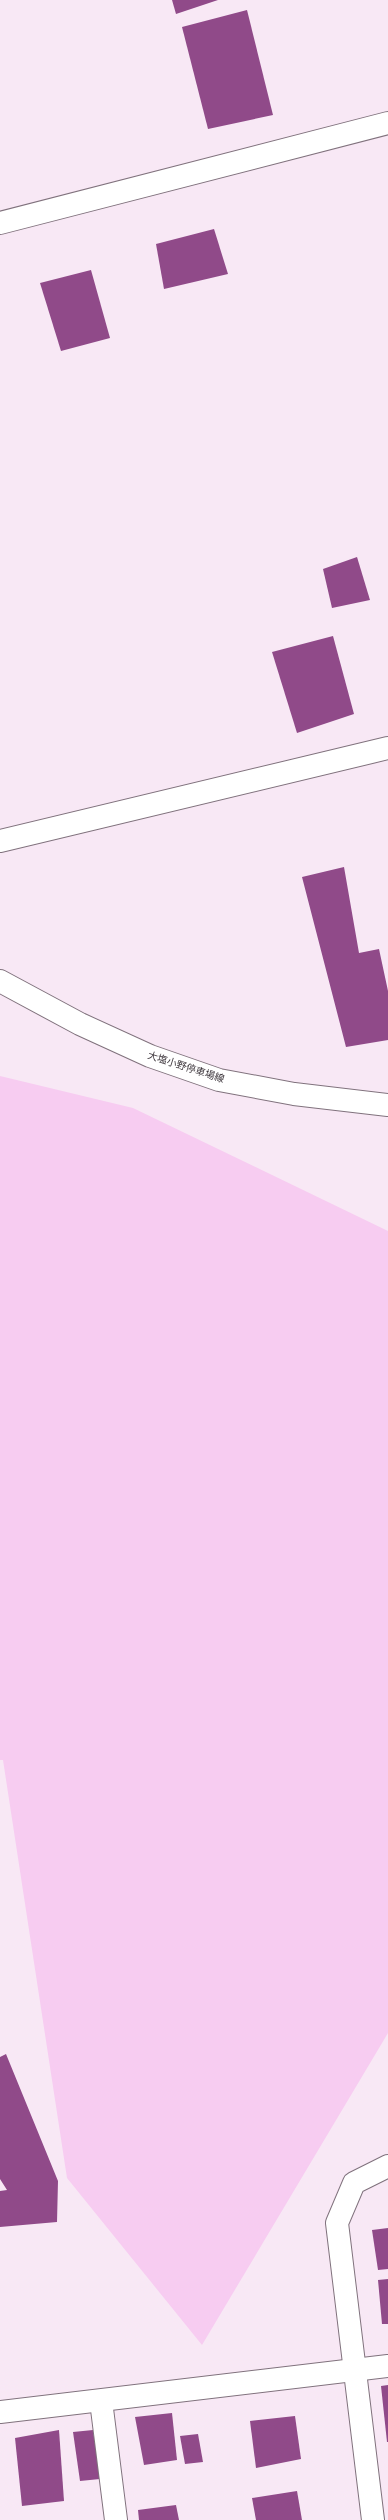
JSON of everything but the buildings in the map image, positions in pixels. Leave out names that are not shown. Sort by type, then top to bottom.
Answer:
[{"type":"street","points":[[0,223],[388,122]]},
{"type":"street","points":[[0,841],[388,748]]},
{"type":"street","name":"大塩小野停車場線","points":[[0,981],[80,1024],[150,1056],[219,1080],[294,1094],[388,1105]]},
{"type":"street","points":[[373,2520],[337,2223],[354,2183],[388,2166]]},
{"type":"street","points":[[0,2412],[101,2402],[388,2366]]},
{"type":"street","points":[[101,2402],[116,2520]]},
{"type":"shaded area","points":[[0,1076],[133,1108],[388,1231],[388,2033],[202,2345],[67,2178],[3,1760],[0,1760]]}]
